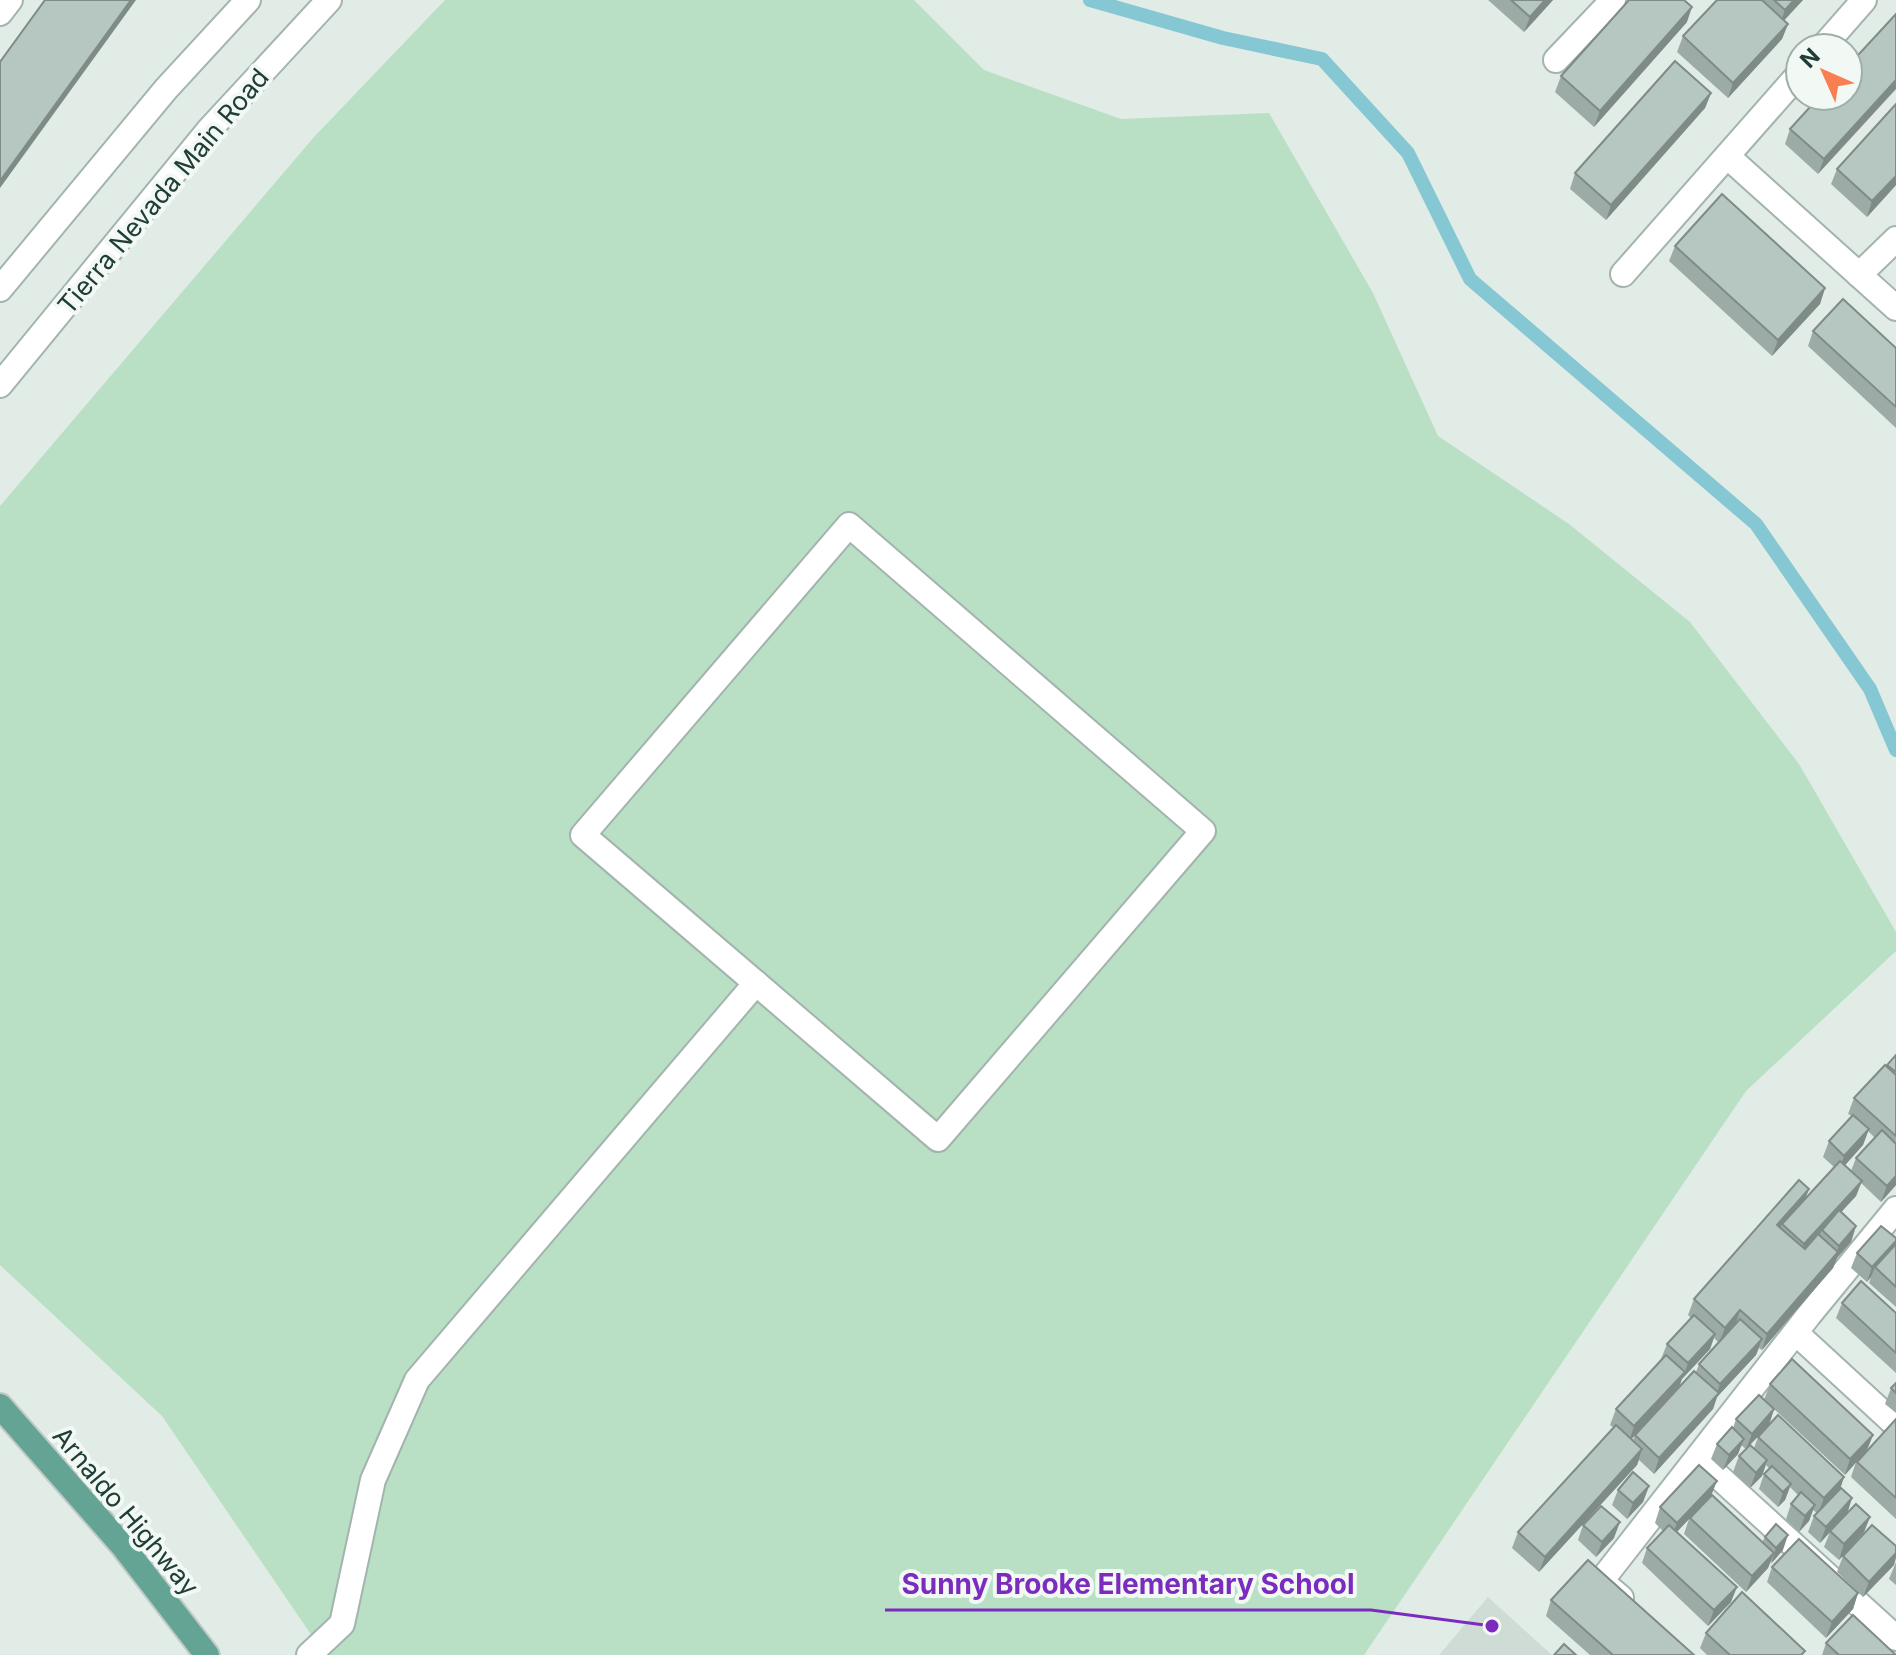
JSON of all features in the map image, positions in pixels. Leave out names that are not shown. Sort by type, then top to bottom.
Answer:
[{"type":"main road","name":"Arnaldo Highway","points":[[0,1406],[122,1545],[207,1655]]},
{"type":"street","points":[[0,13],[10,0]]},
{"type":"street","points":[[0,289],[166,89],[248,0]]},
{"type":"street","name":"Tierra Nevada Main Road","points":[[0,385],[208,131],[329,0]]},
{"type":"street","points":[[1836,32],[1864,0]]},
{"type":"street","points":[[1556,60],[1611,1]]},
{"type":"street","points":[[1623,274],[1784,91]]},
{"type":"street","points":[[1727,156],[1896,308]]},
{"type":"street","points":[[1859,275],[1896,239]]},
{"type":"street","points":[[849,525],[1203,831],[938,1139],[756,983],[583,835],[849,525]]},
{"type":"street","points":[[309,1655],[342,1624],[373,1480],[417,1380],[756,983]]},
{"type":"street","points":[[1643,1618],[1601,1581],[1796,1333],[1892,1221]]},
{"type":"street","points":[[1796,1333],[1896,1425]]},
{"type":"street","points":[[1698,1458],[1896,1638]]},
{"type":"shaded area","points":[[1488,1597],[1552,1655],[1439,1655]]},
{"type":"green space","points":[[445,0],[914,0],[984,70],[1121,119],[1269,113],[1373,293],[1438,436],[1569,524],[1690,622],[1799,764],[1896,932],[1896,951],[1746,1091],[1364,1655],[325,1655],[162,1416],[0,1265],[0,506],[314,137]]},
{"type":"building","points":[[45,0],[131,0],[0,181],[0,62]]},
{"type":"building","points":[[1511,0],[1545,0],[1530,17]]},
{"type":"building","points":[[1629,0],[1684,0],[1692,7],[1600,111],[1561,76]]},
{"type":"building","points":[[1717,0],[1762,0],[1788,24],[1733,83],[1683,36]]},
{"type":"building","points":[[1774,0],[1794,0],[1785,10]]},
{"type":"building","points":[[1896,14],[1896,80],[1824,159],[1790,129],[1805,112],[1864,112],[1864,49]]},
{"type":"building","points":[[1675,61],[1711,93],[1611,205],[1575,173]]},
{"type":"building","points":[[1896,104],[1896,176],[1872,201],[1837,169]]},
{"type":"building","points":[[1722,194],[1825,288],[1778,340],[1675,246]]},
{"type":"building","points":[[1843,299],[1896,348],[1896,407],[1813,331]]},
{"type":"building","points":[[1896,1055],[1896,1072],[1887,1065]]},
{"type":"building","points":[[1885,1065],[1896,1075],[1896,1136],[1854,1098]]},
{"type":"building","points":[[1853,1115],[1869,1129],[1844,1156],[1829,1141]]},
{"type":"building","points":[[1882,1130],[1896,1144],[1896,1176],[1887,1186],[1856,1158]]},
{"type":"building","points":[[1840,1161],[1862,1181],[1804,1244],[1782,1224]]},
{"type":"building","points":[[1799,1180],[1809,1189],[1777,1225],[1805,1249],[1818,1234],[1838,1252],[1767,1334],[1740,1310],[1725,1328],[1694,1299]]},
{"type":"building","points":[[1839,1210],[1856,1226],[1839,1246],[1822,1230]]},
{"type":"building","points":[[1881,1226],[1896,1241],[1872,1267],[1857,1253]]},
{"type":"building","points":[[1896,1244],[1896,1287],[1875,1267]]},
{"type":"building","points":[[1861,1281],[1896,1313],[1896,1353],[1842,1303]]},
{"type":"building","points":[[1694,1315],[1715,1334],[1688,1363],[1667,1344]]},
{"type":"building","points":[[1740,1319],[1762,1339],[1720,1384],[1699,1364]]},
{"type":"building","points":[[1666,1355],[1685,1372],[1634,1426],[1616,1409]]},
{"type":"building","points":[[1792,1359],[1873,1435],[1850,1459],[1770,1384]]},
{"type":"building","points":[[1694,1371],[1719,1393],[1659,1458],[1635,1435]]},
{"type":"building","points":[[1759,1395],[1774,1409],[1752,1434],[1736,1419]]},
{"type":"building","points":[[1778,1415],[1844,1477],[1824,1498],[1758,1437]]},
{"type":"building","points":[[1896,1419],[1896,1498],[1857,1462]]},
{"type":"building","points":[[1616,1425],[1642,1449],[1545,1557],[1518,1532]]},
{"type":"building","points":[[1732,1427],[1744,1439],[1729,1455],[1717,1444]]},
{"type":"building","points":[[1750,1445],[1767,1460],[1756,1473],[1739,1456]]},
{"type":"building","points":[[1699,1465],[1717,1481],[1677,1523],[1660,1507]]},
{"type":"building","points":[[1772,1466],[1791,1484],[1783,1492],[1764,1474]]},
{"type":"building","points":[[1633,1472],[1649,1486],[1633,1503],[1618,1490]]},
{"type":"building","points":[[1841,1488],[1852,1498],[1826,1527],[1814,1516]]},
{"type":"building","points":[[1801,1492],[1815,1505],[1805,1516],[1791,1504]]},
{"type":"building","points":[[1712,1495],[1774,1553],[1752,1576],[1690,1518]]},
{"type":"building","points":[[1856,1504],[1870,1517],[1844,1544],[1830,1531]]},
{"type":"building","points":[[1601,1506],[1620,1522],[1602,1542],[1583,1525]]},
{"type":"building","points":[[1776,1524],[1788,1535],[1776,1548],[1765,1537]]},
{"type":"building","points":[[1669,1525],[1737,1587],[1714,1610],[1647,1548]]},
{"type":"building","points":[[1872,1525],[1896,1546],[1896,1553],[1869,1582],[1843,1556]]},
{"type":"building","points":[[1799,1539],[1858,1593],[1832,1622],[1772,1567]]},
{"type":"building","points":[[1588,1560],[1694,1655],[1613,1655],[1551,1600]]},
{"type":"building","points":[[1742,1592],[1805,1651],[1801,1655],[1730,1655],[1706,1633]]},
{"type":"building","points":[[1853,1615],[1896,1655],[1839,1655],[1826,1643]]},
{"type":"building","points":[[1564,1644],[1576,1655],[1554,1655]]},
{"type":"waterway","points":[[1090,0],[1223,38],[1322,59],[1408,153],[1470,279],[1756,524],[1870,689],[1896,750]]},
{"type":"place","name":"Sunny Brooke Elementary School","points":[[1492,1626]]}]
